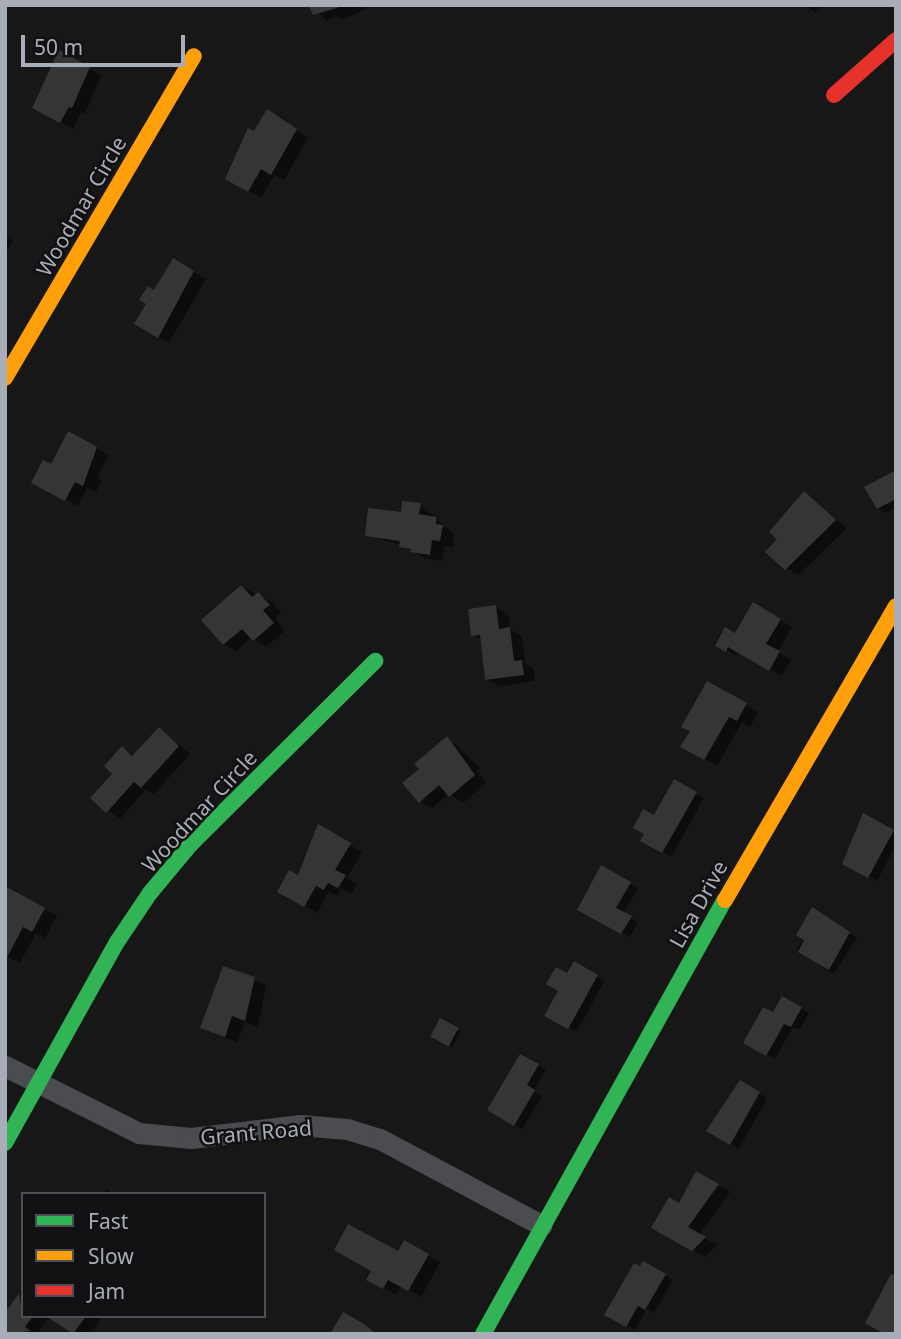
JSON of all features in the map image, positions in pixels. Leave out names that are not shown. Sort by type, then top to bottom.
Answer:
[{"type":"street","points":[[834,95],[896,40]]},
{"type":"street","name":"Woodmar Circle","points":[[5,378],[194,56]]},
{"type":"street","name":"Lisa Drive","points":[[483,1334],[541,1225],[896,606]]},
{"type":"street","name":"Woodmar Circle","points":[[5,1143],[36,1083],[117,942],[150,893],[191,844],[375,661]]},
{"type":"street","name":"Grant Road","points":[[5,1066],[139,1133],[191,1138],[300,1125],[347,1129],[380,1139],[541,1225]]},
{"type":"building","points":[[308,5],[347,5],[313,15]]},
{"type":"building","points":[[59,50],[90,67],[72,108],[69,107],[60,123],[32,108]]},
{"type":"building","points":[[267,109],[297,129],[271,175],[261,169],[248,192],[225,179],[248,128],[254,131]]},
{"type":"building","points":[[173,258],[194,271],[158,338],[134,324],[146,304],[139,300],[148,286],[154,290]]},
{"type":"building","points":[[68,431],[97,447],[83,486],[75,482],[65,501],[31,483],[43,460],[51,464]]},
{"type":"building","points":[[896,470],[896,499],[877,509],[864,487]]},
{"type":"building","points":[[804,491],[836,520],[785,570],[765,552],[777,539],[769,532]]},
{"type":"building","points":[[402,501],[421,503],[419,514],[436,517],[436,524],[443,525],[440,541],[432,540],[430,555],[399,547],[400,541],[365,536],[368,508],[401,512]]},
{"type":"building","points":[[241,585],[252,597],[258,592],[270,605],[263,610],[274,623],[253,641],[242,629],[223,645],[201,620]]},
{"type":"building","points":[[753,602],[781,619],[766,644],[780,651],[769,671],[728,647],[726,652],[715,646],[725,627],[735,633]]},
{"type":"building","points":[[496,605],[499,629],[510,627],[514,661],[522,660],[524,675],[485,680],[480,635],[471,636],[468,609]]},
{"type":"building","points":[[707,681],[747,703],[737,721],[729,717],[704,760],[680,747],[690,731],[681,727]]},
{"type":"building","points":[[159,727],[179,746],[141,788],[134,782],[106,813],[90,798],[112,774],[104,766],[122,746],[132,756]]},
{"type":"building","points":[[447,736],[475,775],[449,797],[439,785],[419,803],[402,783],[419,769],[414,764]]},
{"type":"building","points":[[674,779],[697,792],[662,853],[640,841],[644,834],[633,828],[643,809],[654,815]]},
{"type":"building","points":[[863,813],[894,830],[868,878],[842,864]]},
{"type":"building","points":[[318,824],[351,843],[335,870],[346,875],[338,888],[328,883],[324,890],[316,886],[304,907],[277,892],[289,870],[298,875]]},
{"type":"building","points":[[601,865],[631,882],[616,908],[632,916],[621,934],[577,910]]},
{"type":"building","points":[[5,886],[45,908],[32,932],[23,927],[5,961]]},
{"type":"building","points":[[812,907],[850,932],[829,970],[798,952],[804,940],[796,935]]},
{"type":"building","points":[[574,961],[598,975],[568,1029],[544,1016],[558,991],[546,984],[556,967],[567,973]]},
{"type":"building","points":[[223,966],[255,977],[245,1021],[232,1016],[225,1037],[200,1028]]},
{"type":"building","points":[[782,996],[802,1007],[791,1027],[784,1024],[766,1056],[743,1043],[763,1007],[773,1012]]},
{"type":"building","points":[[440,1018],[459,1028],[449,1046],[430,1037]]},
{"type":"building","points":[[520,1054],[539,1064],[527,1085],[535,1090],[514,1126],[487,1110]]},
{"type":"building","points":[[740,1080],[760,1092],[730,1145],[706,1131]]},
{"type":"building","points":[[696,1171],[719,1184],[688,1227],[706,1237],[692,1251],[651,1228],[669,1197],[679,1203]]},
{"type":"building","points":[[348,1224],[398,1251],[404,1240],[429,1254],[408,1291],[388,1280],[383,1289],[366,1280],[371,1271],[334,1250]]},
{"type":"building","points":[[643,1261],[666,1274],[645,1310],[638,1306],[626,1327],[604,1315],[634,1263],[640,1266]]},
{"type":"building","points":[[891,1274],[896,1276],[896,1334],[884,1334],[865,1323]]},
{"type":"building","points":[[19,1294],[21,1318],[32,1318],[25,1327],[31,1331],[5,1334],[5,1312]]},
{"type":"building","points":[[343,1312],[364,1324],[376,1334],[330,1334]]},
{"type":"building","points":[[49,1318],[85,1318],[73,1334]]},
{"type":"traffic: fast","points":[[5,1143],[117,942],[150,893],[191,844],[375,661]]},
{"type":"traffic: fast","points":[[483,1334],[725,900]]},
{"type":"traffic: slow","points":[[5,378],[194,56]]},
{"type":"traffic: slow","points":[[725,900],[896,606]]},
{"type":"traffic: jam","points":[[834,95],[896,40]]}]
